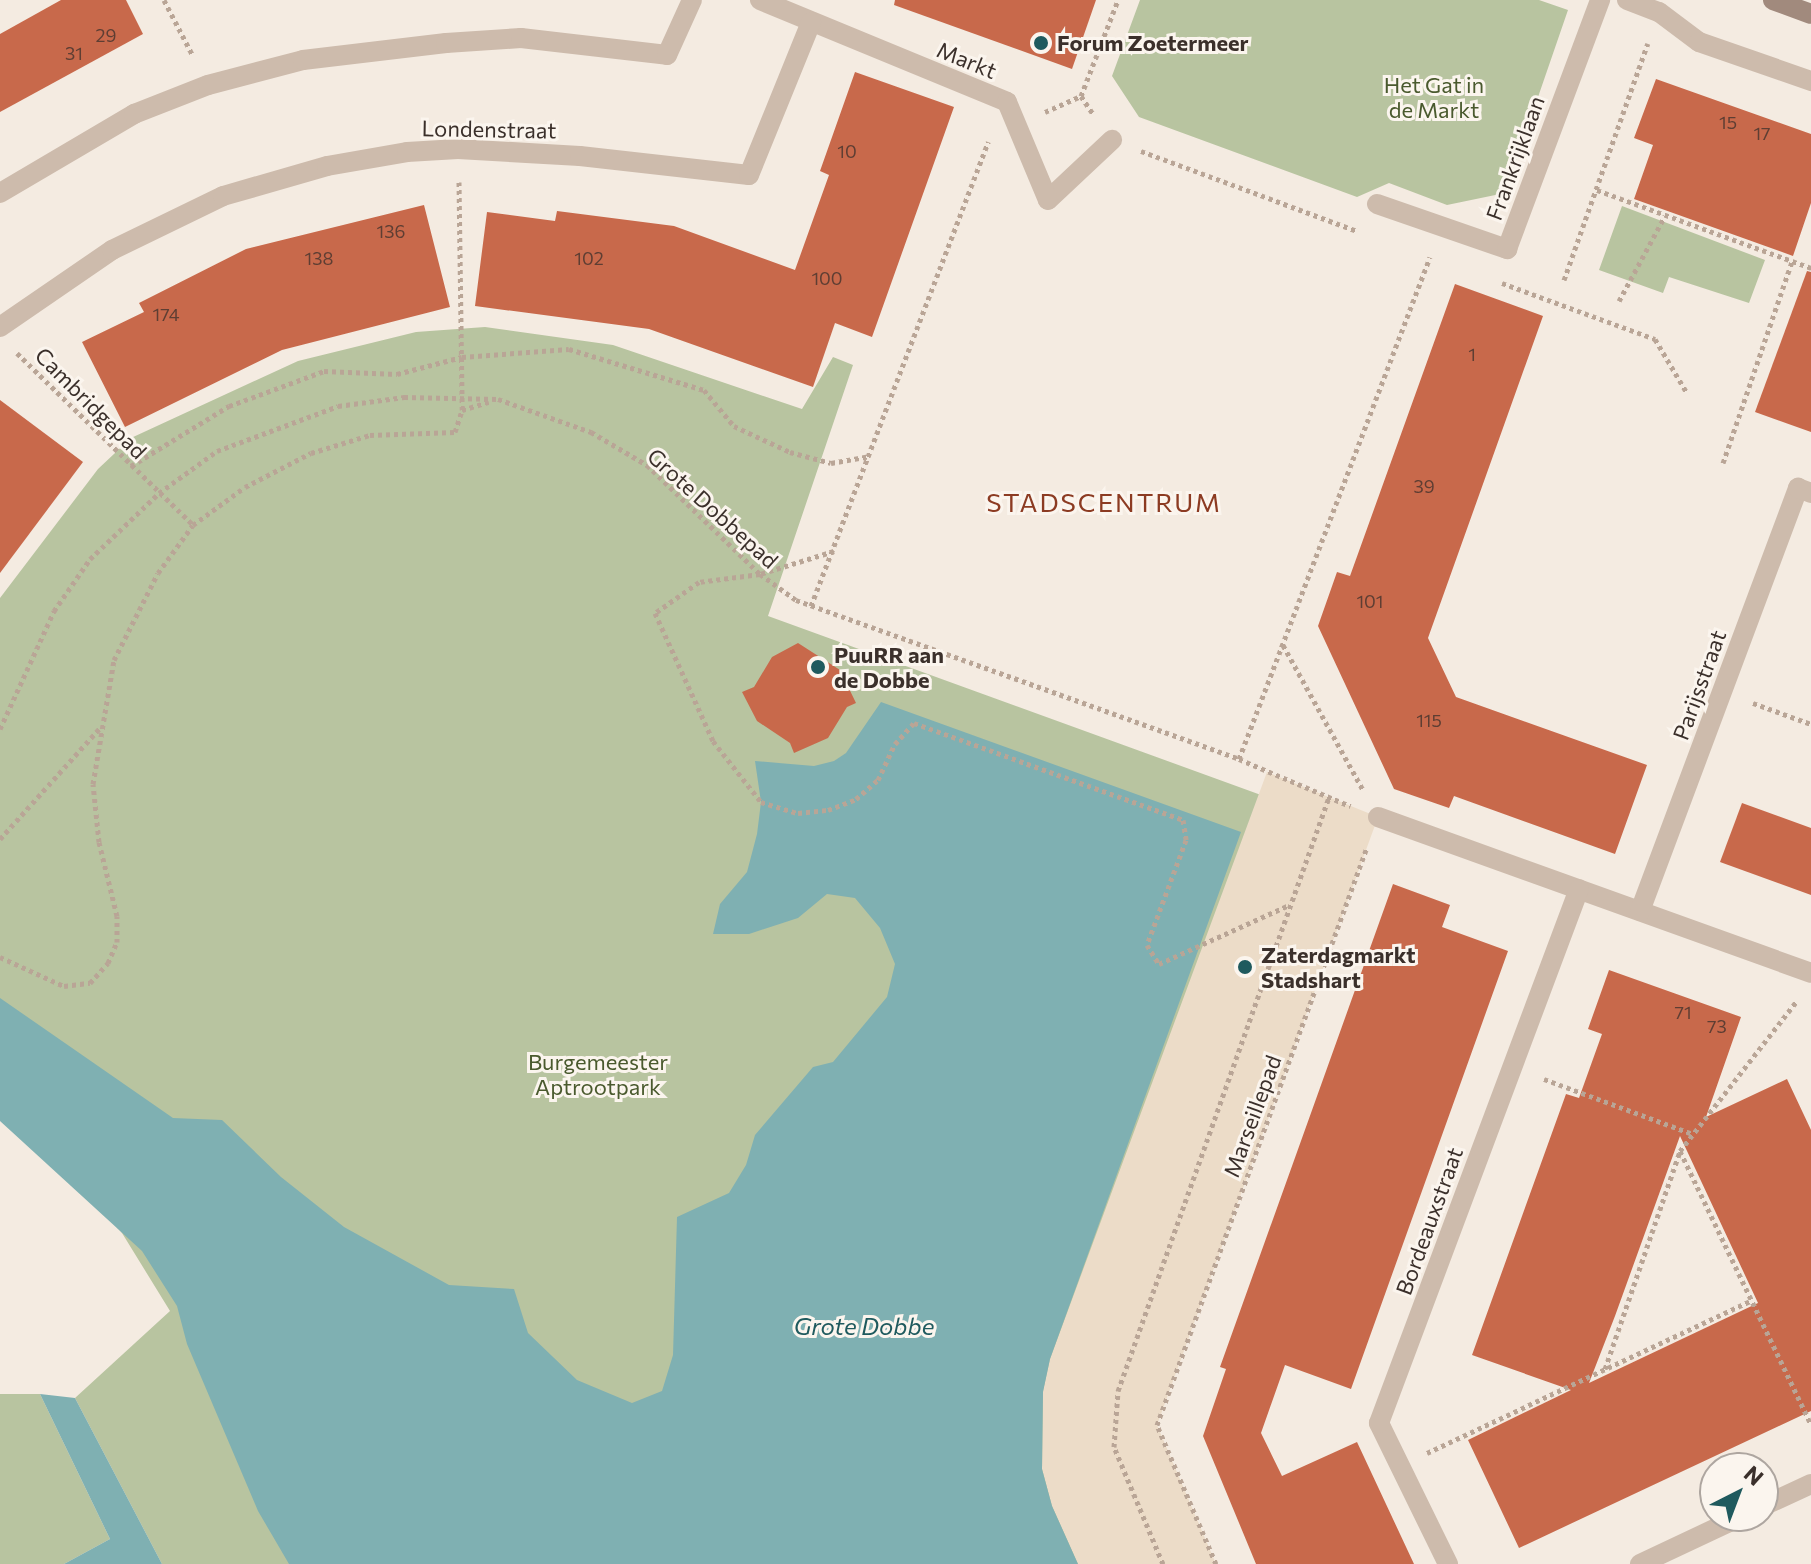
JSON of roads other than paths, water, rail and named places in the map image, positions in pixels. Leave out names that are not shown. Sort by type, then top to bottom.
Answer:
[{"type":"street","points":[[0,193],[134,114],[208,85],[303,60],[446,43],[521,38],[667,55],[692,0]]},
{"type":"street","points":[[760,0],[811,22]]},
{"type":"street","name":"Frankrijklaan","points":[[1377,204],[1507,249],[1600,0]]},
{"type":"street","points":[[1627,0],[1659,12],[1699,42],[1811,81]]},
{"type":"street","points":[[1773,0],[1811,14]]},
{"type":"street","name":"Markt","points":[[811,22],[1007,102],[1014,126],[1048,200],[1112,140]]},
{"type":"street","name":"Londenstraat","points":[[0,327],[112,250],[223,196],[327,166],[407,152],[458,149],[580,156],[749,175],[811,22]]},
{"type":"street","name":"Parijsstraat","points":[[1640,911],[1798,488],[1811,493]]},
{"type":"street","points":[[1378,817],[1811,973]]},
{"type":"street","name":"Bordeauxstraat","points":[[1448,1564],[1379,1423],[1579,889]]},
{"type":"street","points":[[1779,1499],[1811,1484]]},
{"type":"street","points":[[1640,1564],[1708,1532]]},
{"type":"water","name":"Grote Dobbe","points":[[881,702],[1241,832],[1050,1359],[1043,1392],[1042,1469],[1052,1506],[1078,1564],[289,1564],[258,1511],[187,1344],[177,1306],[142,1251],[0,1121],[0,998],[173,1118],[222,1120],[281,1177],[344,1227],[449,1285],[514,1289],[528,1333],[577,1380],[632,1403],[662,1391],[673,1355],[677,1217],[729,1193],[746,1165],[755,1135],[813,1067],[833,1062],[887,997],[895,964],[880,928],[855,898],[827,894],[798,918],[749,934],[713,934],[720,904],[747,872],[757,834],[761,802],[755,761],[814,766],[834,761],[846,753]]},
{"type":"water","points":[[40,1394],[75,1398],[162,1564],[64,1564],[110,1539]]},
{"type":"place","name":"Forum Zoetermeer","points":[[1041,43]]},
{"type":"place","name":"PuuRR aan de Dobbe","points":[[818,667]]},
{"type":"place","name":"Zaterdagmarkt Stadshart","points":[[1245,967]]},
{"type":"district","name":"STADSCENTRUM","points":[[1104,502]]},
{"type":"park label","name":"Het Gat in de Markt","points":[[1434,96]]},
{"type":"park label","name":"Burgemeester Aptrootpark","points":[[598,1074]]}]
